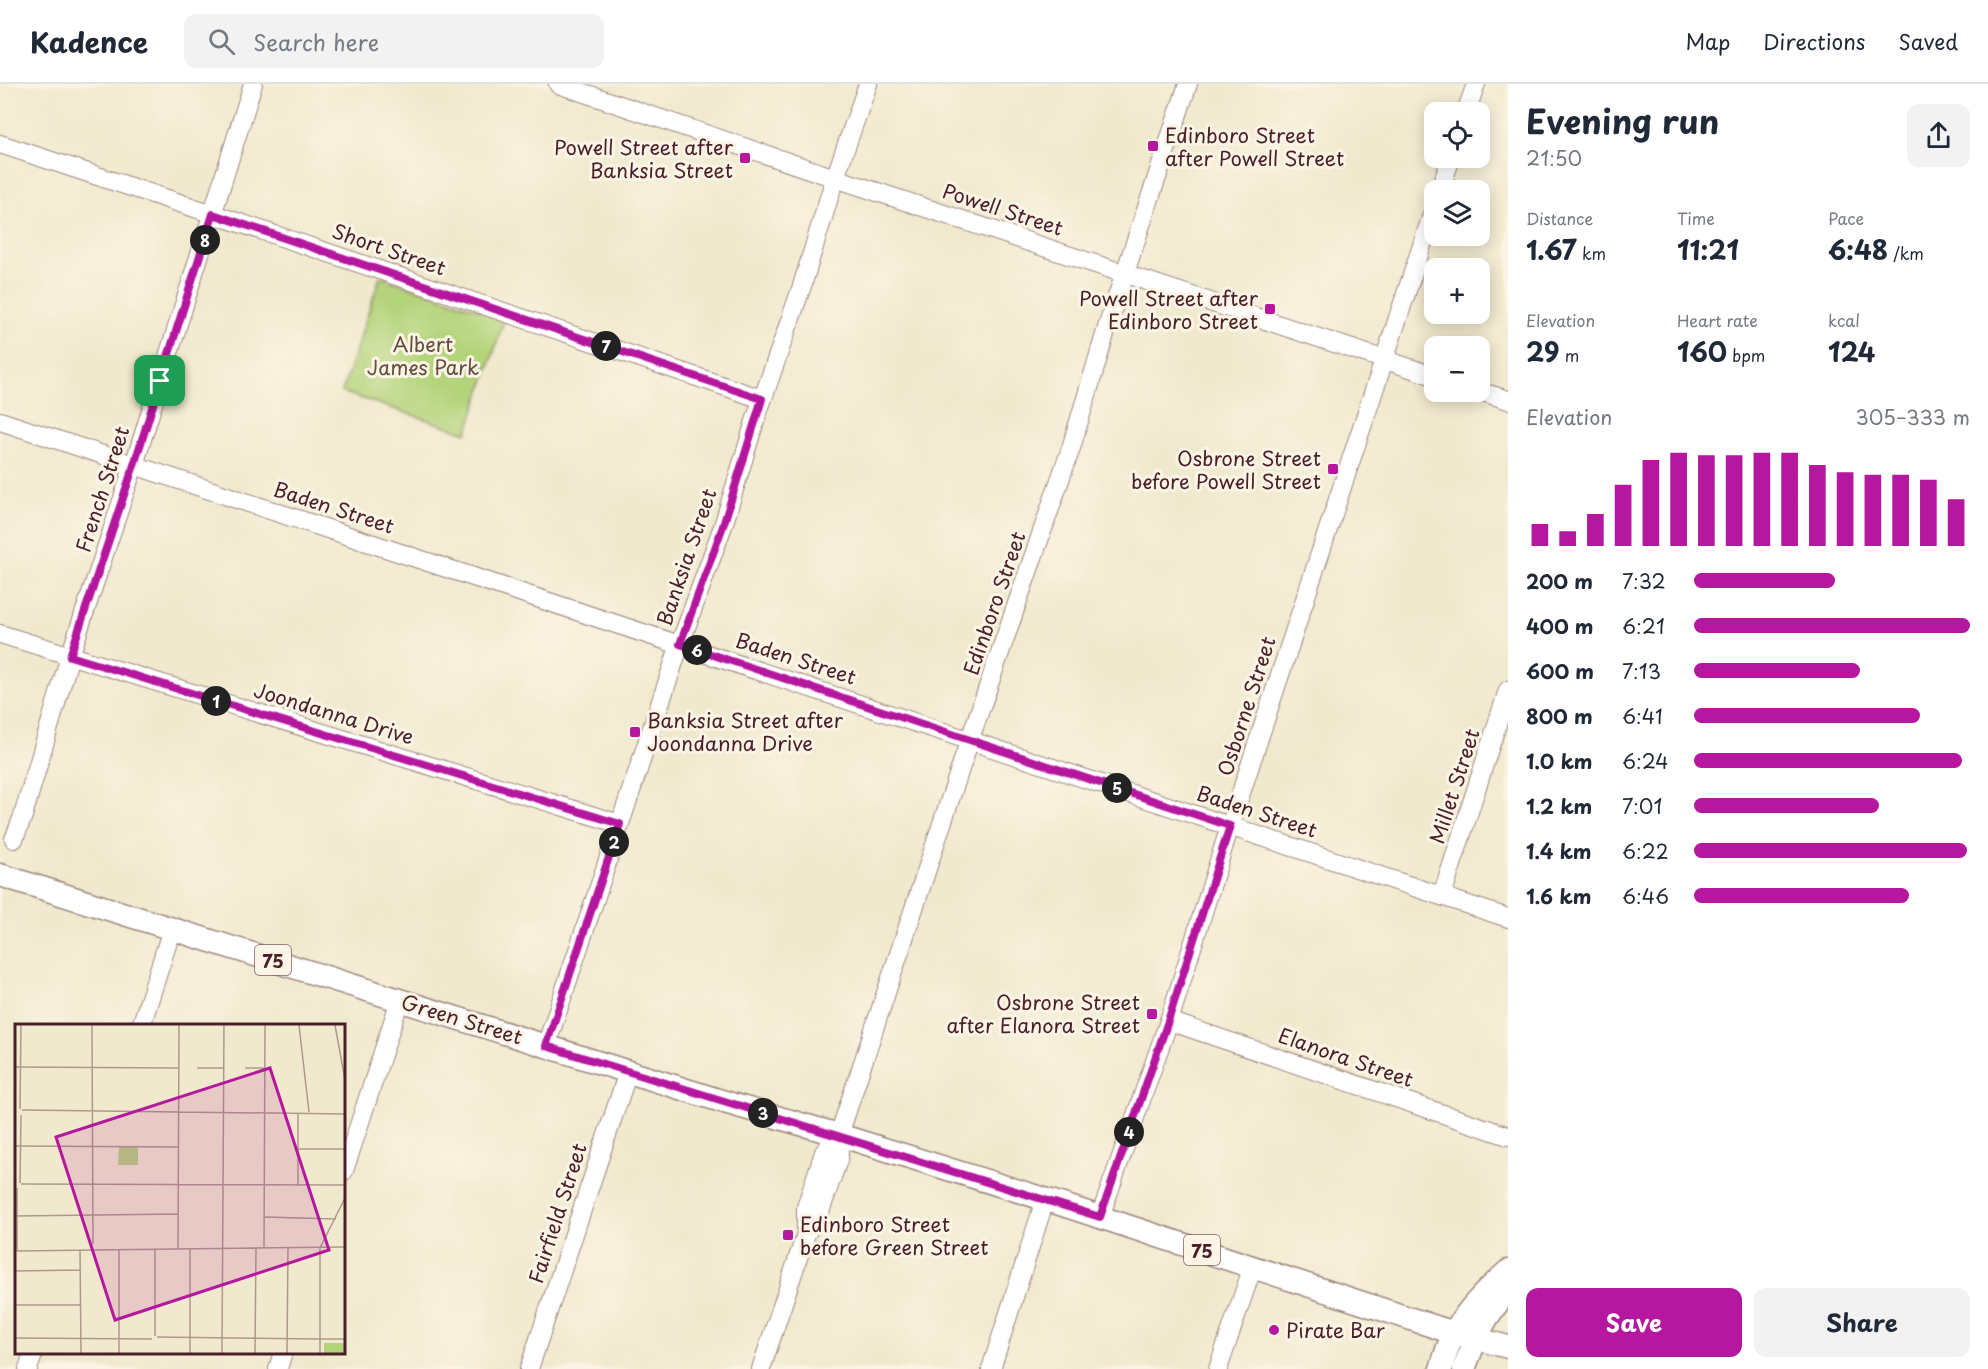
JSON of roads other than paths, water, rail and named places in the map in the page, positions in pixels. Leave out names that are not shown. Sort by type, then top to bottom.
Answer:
[{"type":"main road","name":"Green Street","points":[[0,875],[1100,1217],[1464,1337],[1508,1347]]},
{"type":"main road","points":[[1464,1369],[1464,1337],[1471,1308],[1508,1271]]},
{"type":"main road","points":[[1441,1369],[1464,1337],[1508,1292]]},
{"type":"street","name":"French Street","points":[[14,839],[23,816],[70,656],[134,465],[253,84]]},
{"type":"street","name":"Powell Street","points":[[558,84],[1424,373]]},
{"type":"street","name":"Banksia Street","points":[[546,1046],[680,644],[723,526],[762,399],[802,286],[835,178],[868,84]]},
{"type":"street","name":"Edinboro Street","points":[[761,1369],[806,1234],[806,1207],[824,1152],[839,1135],[970,739],[1071,448],[1125,273],[1188,84]]},
{"type":"street","points":[[1470,102],[1476,84]]},
{"type":"street","name":"Short Street","points":[[0,144],[762,399]]},
{"type":"street","name":"Osborne Street","points":[[1100,1217],[1168,1021],[1424,239]]},
{"type":"street","points":[[1490,394],[1508,400]]},
{"type":"street","name":"Baden Street","points":[[0,421],[1508,918]]},
{"type":"street","name":"Joondanna Drive","points":[[0,634],[620,824]]},
{"type":"street","name":"Millet Street","points":[[1442,896],[1508,690]]},
{"type":"street","points":[[142,1024],[172,929]]},
{"type":"street","points":[[345,1168],[400,1000]]},
{"type":"street","name":"Elanora Street","points":[[1168,1021],[1508,1136]]},
{"type":"street","name":"Fairfield Street","points":[[529,1369],[628,1071]]},
{"type":"street","points":[[991,1369],[1045,1200]]},
{"type":"street","points":[[1218,1369],[1253,1266]]},
{"type":"street","points":[[28,1369],[34,1354]]},
{"type":"street","points":[[278,1369],[283,1354]]},
{"type":"place","name":"Edinboro Street after Powell Street","points":[[1153,146]]},
{"type":"place","name":"Powell Street after Banksia Street","points":[[745,158]]},
{"type":"place","name":"Powell Street after Edinboro Street","points":[[1270,309]]},
{"type":"place","name":"Osbrone Street before Powell Street","points":[[1333,469]]},
{"type":"place","name":"Banksia Street after Joondanna Drive","points":[[635,732]]},
{"type":"place","name":"Osbrone Street after Elanora Street","points":[[1152,1014]]},
{"type":"place","name":"Edinboro Street before Green Street","points":[[788,1235]]},
{"type":"place","name":"Pirate Bar","points":[[1274,1330]]},
{"type":"park label","name":"Albert James Park","points":[[423,356]]}]
